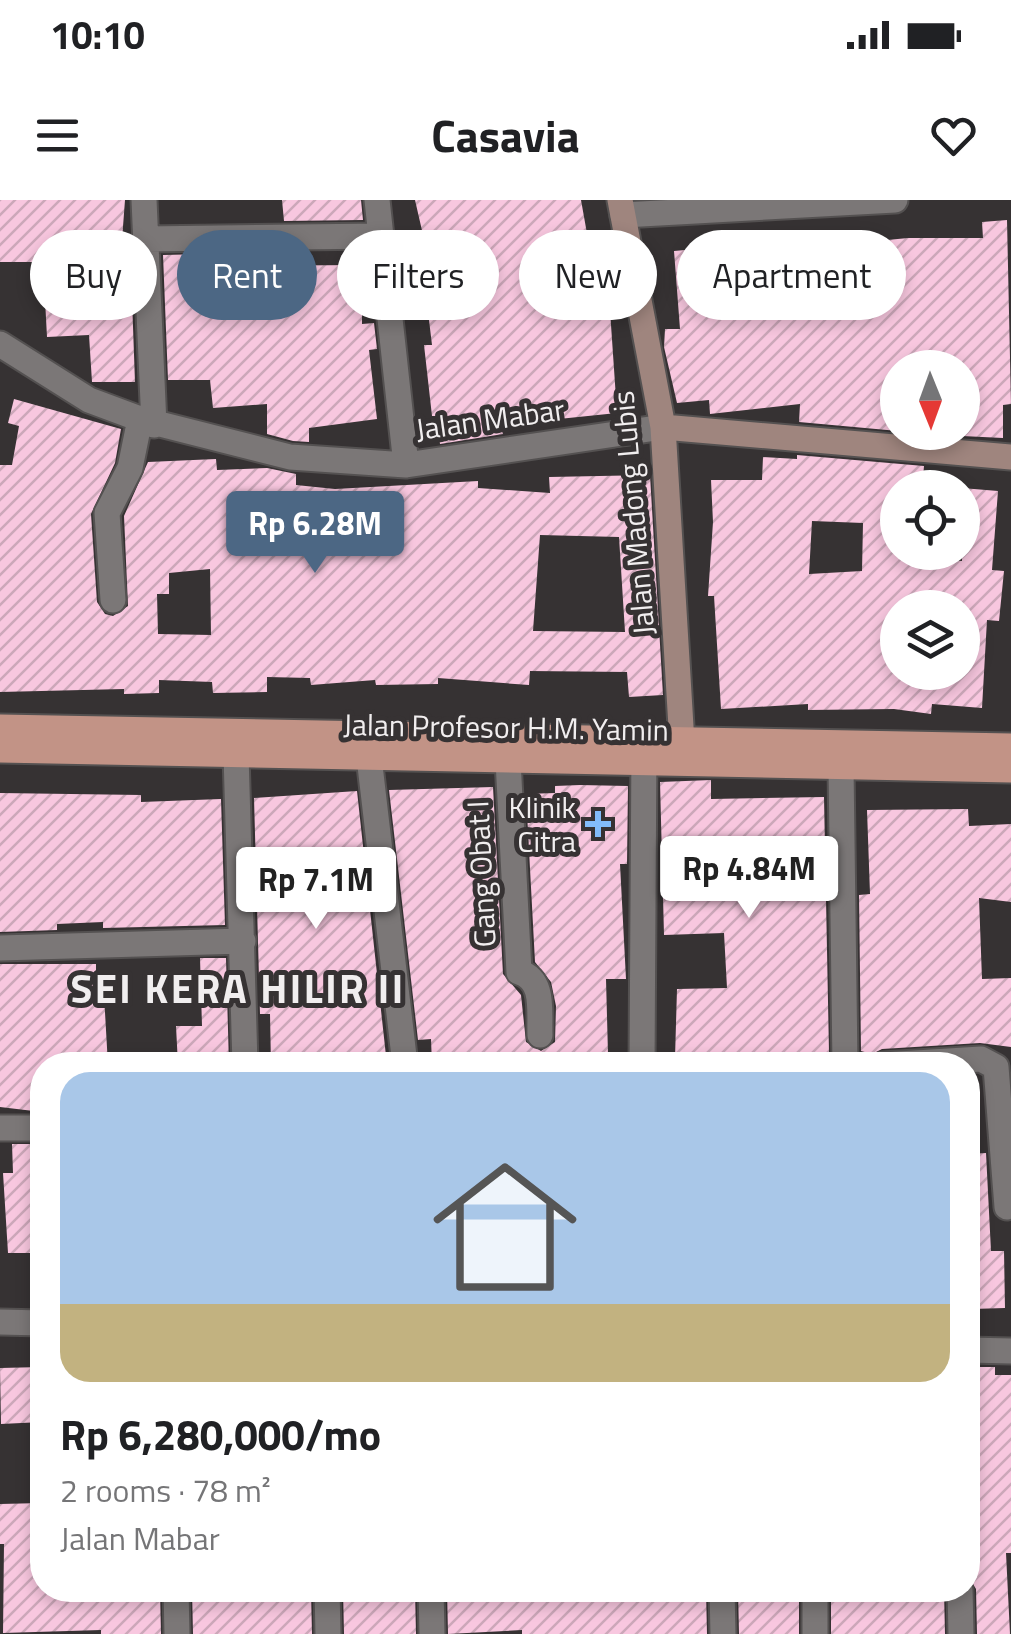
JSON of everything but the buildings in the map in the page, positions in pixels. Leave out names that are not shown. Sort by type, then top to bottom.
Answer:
[{"type":"main road","name":"Jalan Profesor H.M. Yamin","points":[[0,727],[683,736],[1011,746]]},
{"type":"main road","name":"Jalan Profesor H.M. Yamin","points":[[0,750],[1011,770]]},
{"type":"street","points":[[144,200],[145,230]]},
{"type":"street","points":[[378,200],[380,230]]},
{"type":"street","points":[[622,208],[895,200]]},
{"type":"street","name":"Jalan Madong Lubis","points":[[622,208],[663,427],[683,763]]},
{"type":"street","points":[[157,239],[337,237]]},
{"type":"street","points":[[113,600],[108,513],[147,422],[146,320]]},
{"type":"street","points":[[390,320],[406,465]]},
{"type":"street","name":"Jalan Mabar","points":[[0,344],[89,400],[147,422],[290,457],[406,465],[663,427],[1011,457]]},
{"type":"street","points":[[642,1052],[644,736]]},
{"type":"street","points":[[236,754],[246,1052]]},
{"type":"street","points":[[369,757],[403,1052]]},
{"type":"street","name":"Gang Obat I","points":[[508,760],[519,972],[530,975],[538,985],[540,1035]]},
{"type":"street","points":[[840,767],[845,1052]]},
{"type":"street","points":[[0,948],[243,941]]},
{"type":"street","points":[[980,1059],[996,1066],[1007,1207]]},
{"type":"street","points":[[0,1128],[30,1128]]},
{"type":"street","points":[[0,1322],[30,1323]]},
{"type":"street","points":[[980,1350],[1011,1351]]},
{"type":"street","points":[[176,1602],[177,1634]]},
{"type":"street","points":[[328,1602],[328,1634]]},
{"type":"street","points":[[431,1602],[432,1634]]},
{"type":"street","points":[[722,1602],[723,1634]]},
{"type":"street","points":[[816,1602],[816,1634]]},
{"type":"street","points":[[960,1602],[961,1634]]},
{"type":"place","name":"Klinik Citra","points":[[598,824]]},
{"type":"district","name":"SEI KERA HILIR II","points":[[238,988]]}]
